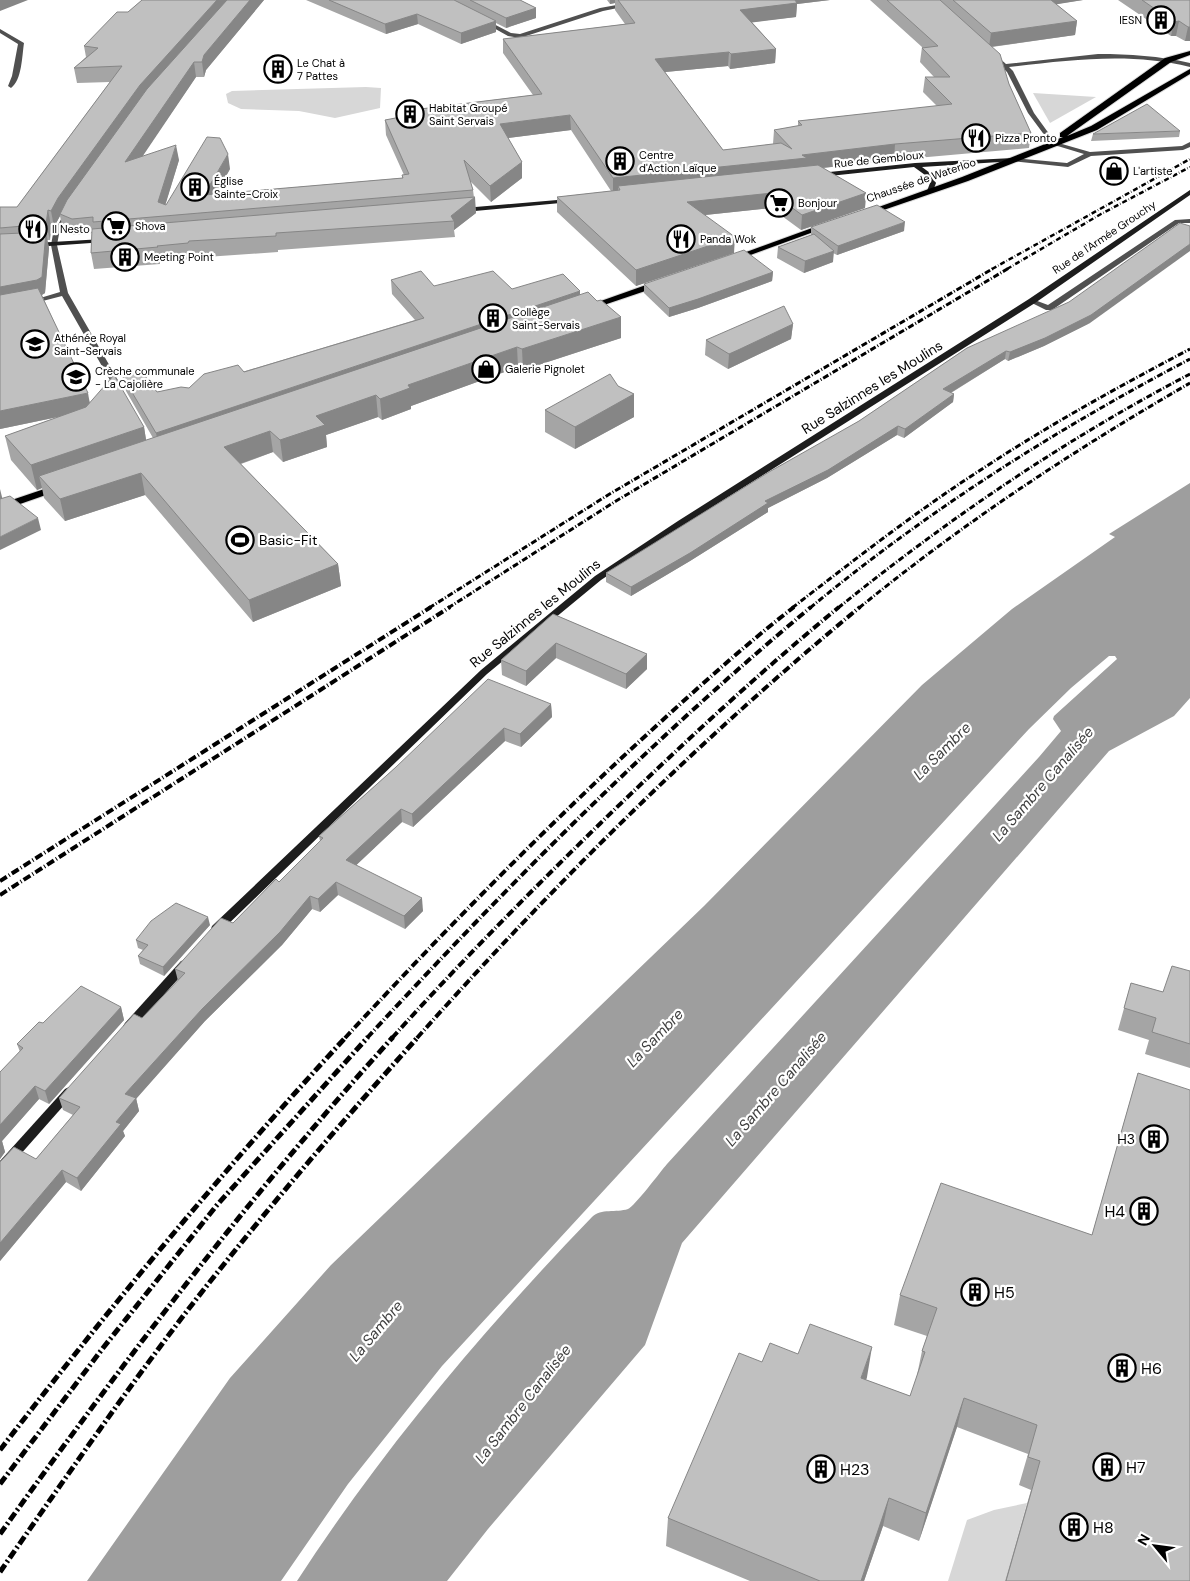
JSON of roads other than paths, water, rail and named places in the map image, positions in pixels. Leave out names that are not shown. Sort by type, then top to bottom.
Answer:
[{"type":"main road","points":[[1053,143],[1168,60],[1190,53]]},
{"type":"main road","points":[[1053,143],[1094,128],[1189,69]]},
{"type":"main road","points":[[1154,90],[1190,80]]},
{"type":"main road","name":"Chaussée de Waterloo","points":[[854,217],[930,191],[1053,143]]},
{"type":"main road","points":[[722,262],[835,223]]},
{"type":"main road","points":[[580,310],[674,278]]},
{"type":"main road","points":[[0,508],[70,483]]},
{"type":"street","points":[[476,17],[510,35],[530,34],[602,9],[654,0]]},
{"type":"street","points":[[0,32],[21,43],[15,76],[11,86]]},
{"type":"street","points":[[991,54],[1010,71],[1030,113],[1053,143],[1090,154],[1183,148],[1190,144]]},
{"type":"street","points":[[1005,66],[1072,58],[1141,56],[1168,60],[1189,69]]},
{"type":"street","points":[[1013,160],[1068,165],[1090,154]]},
{"type":"street","name":"Rue de Gembloux","points":[[808,176],[916,165],[1013,160]]},
{"type":"street","points":[[916,165],[928,174],[933,183],[930,191]]},
{"type":"street","name":"Rue de l'Armée Grouchy","points":[[1032,302],[1190,192]]},
{"type":"street","points":[[460,211],[575,201]]},
{"type":"street","points":[[72,207],[56,234],[54,245],[64,293],[125,400]]},
{"type":"street","points":[[1032,302],[1049,308],[1177,221],[1190,222]]},
{"type":"street","points":[[29,246],[111,240]]},
{"type":"street","points":[[19,304],[48,299],[64,293]]},
{"type":"street","name":"Rue Salzinnes les Moulins","points":[[208,938],[428,724],[497,660],[567,602],[673,528],[1032,302]]},
{"type":"street","points":[[124,1032],[189,959]]},
{"type":"street","points":[[0,1170],[78,1082]]},
{"type":"water","points":[[1190,483],[1190,698],[1174,716],[1109,751],[682,1243],[645,1345],[488,1529],[447,1581],[297,1581],[330,1532],[399,1438],[473,1347],[592,1217],[604,1212],[628,1209],[636,1202],[667,1164],[1039,757],[1061,731],[1053,719],[1054,716],[1117,659],[1115,656],[1109,656],[1071,688],[1029,729],[442,1366],[348,1484],[281,1581],[87,1581],[230,1378],[331,1265],[704,906],[922,685],[1012,609],[1115,537],[1109,534]]},
{"type":"railway","points":[[992,269],[1190,159]]},
{"type":"railway","points":[[1007,269],[1101,214],[1190,167]]},
{"type":"railway","points":[[429,608],[608,495],[994,268]]},
{"type":"railway","points":[[448,608],[616,501],[1009,268]]},
{"type":"railway","points":[[792,608],[907,520],[979,471],[1083,407],[1190,349]]},
{"type":"railway","points":[[810,608],[900,538],[993,474],[1090,414],[1190,359]]},
{"type":"railway","points":[[838,608],[922,543],[1008,482],[1097,426],[1190,374]]},
{"type":"railway","points":[[859,608],[938,546],[1020,489],[1104,434],[1190,383]]},
{"type":"railway","points":[[0,881],[431,607]]},
{"type":"railway","points":[[0,895],[450,607]]},
{"type":"railway","points":[[345,1038],[417,961],[566,811],[698,688],[794,607]]},
{"type":"railway","points":[[367,1038],[473,925],[582,815],[694,709],[811,607]]},
{"type":"railway","points":[[392,1038],[501,922],[614,810],[725,706],[839,607]]},
{"type":"railway","points":[[417,1038],[575,868],[630,814],[743,708],[860,607]]},
{"type":"railway","points":[[0,1450],[168,1239],[346,1037]]},
{"type":"railway","points":[[0,1484],[103,1348],[217,1205],[368,1037]]},
{"type":"railway","points":[[0,1534],[93,1406],[189,1280],[340,1096],[393,1037]]},
{"type":"railway","points":[[0,1572],[115,1408],[187,1311],[300,1172],[418,1037]]},
{"type":"place","name":"IESN","points":[[1161,20]]},
{"type":"place","name":"Le Chat à 7 Pattes","points":[[278,69]]},
{"type":"place","name":"Habitat Groupé Saint Servais","points":[[410,114]]},
{"type":"place","name":"Pizza Pronto","points":[[976,138]]},
{"type":"place","name":"Centre d'Action Laïque","points":[[620,161]]},
{"type":"place","name":"L'artiste","points":[[1114,171]]},
{"type":"place","name":"Église Sainte-Croix","points":[[195,187]]},
{"type":"place","name":"Bonjour","points":[[779,203]]},
{"type":"place","name":"Shova","points":[[116,226]]},
{"type":"place","name":"Il Nesto","points":[[33,229]]},
{"type":"place","name":"Panda Wok","points":[[681,239]]},
{"type":"place","name":"Meeting Point","points":[[125,257]]},
{"type":"place","name":"Collège Saint-Servais","points":[[493,318]]},
{"type":"place","name":"Athénée Royal Saint-Servais","points":[[35,344]]},
{"type":"place","name":"Galerie Pignolet","points":[[486,369]]},
{"type":"place","name":"Crèche communale - La Cajolière","points":[[76,377]]},
{"type":"place","name":"Basic-Fit","points":[[240,540]]},
{"type":"place","name":"H3","points":[[1154,1139]]},
{"type":"place","name":"H4","points":[[1144,1211]]},
{"type":"place","name":"H5","points":[[975,1292]]},
{"type":"place","name":"H6","points":[[1122,1368]]},
{"type":"place","name":"H7","points":[[1107,1467]]},
{"type":"place","name":"H23","points":[[821,1469]]},
{"type":"place","name":"H8","points":[[1074,1527]]},
{"type":"water label","name":"La Sambre","points":[[942,751]]},
{"type":"water label","name":"La Sambre Canalisée","points":[[1043,784]]},
{"type":"water label","name":"La Sambre","points":[[655,1038]]},
{"type":"water label","name":"La Sambre Canalisée","points":[[776,1089]]},
{"type":"water label","name":"La Sambre","points":[[376,1331]]},
{"type":"water label","name":"La Sambre Canalisée","points":[[523,1404]]}]
